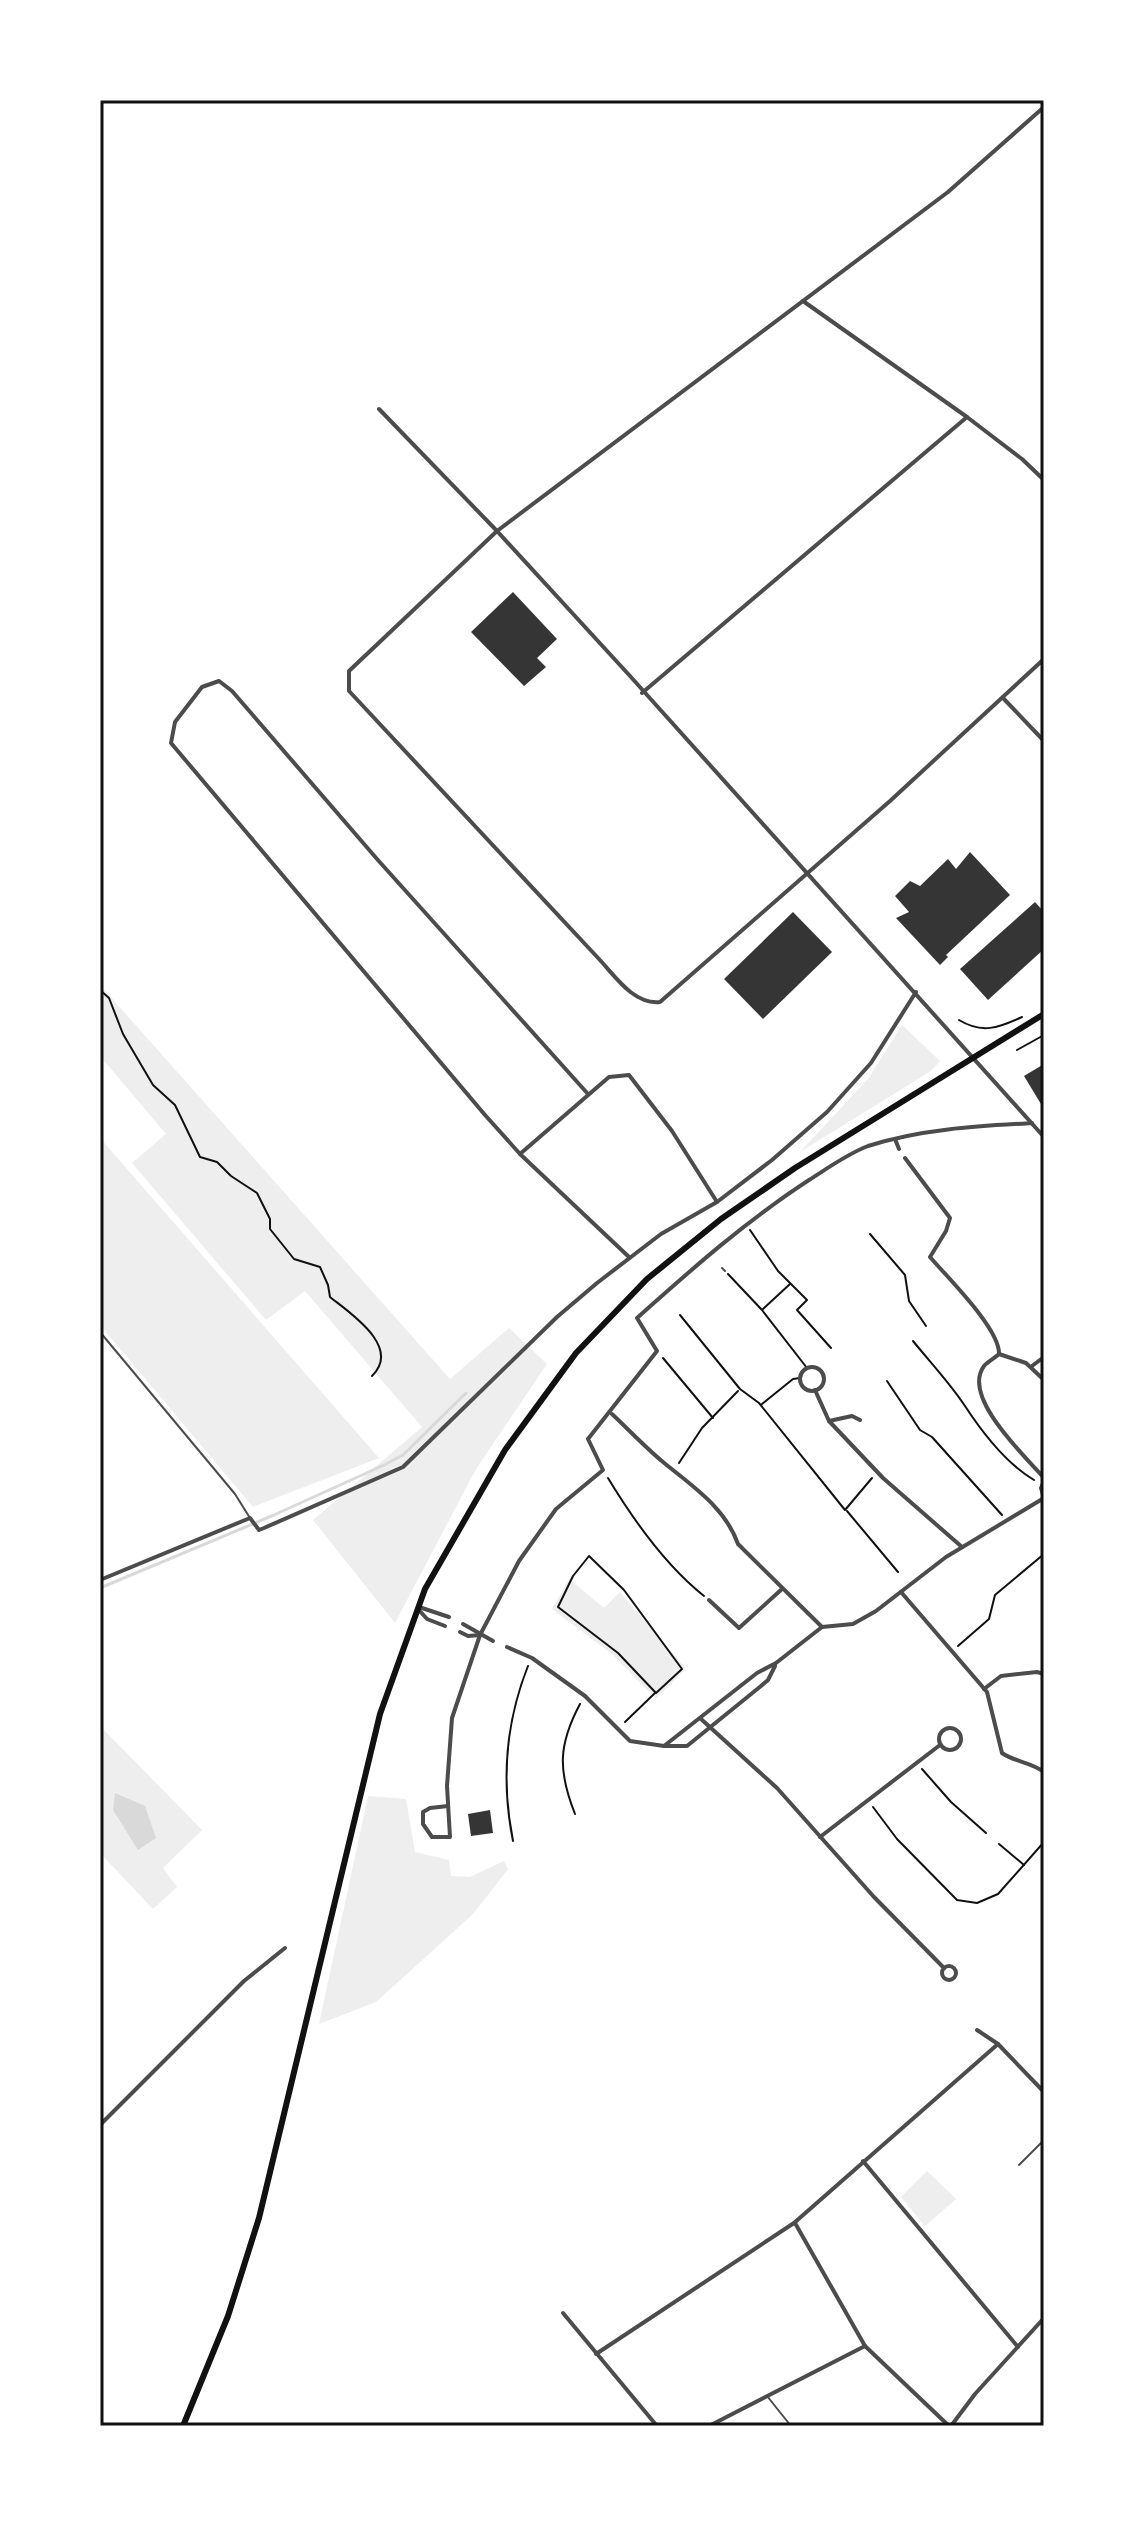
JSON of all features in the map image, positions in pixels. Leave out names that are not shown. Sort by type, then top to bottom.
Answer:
[{"type":"main road","points":[[183,2426],[228,2316],[259,2218],[380,1714],[417,1607],[456,1532],[505,1450],[576,1353],[647,1279],[721,1219],[795,1168],[1044,1014]]},
{"type":"street","points":[[1044,107],[948,192],[497,531],[349,671],[349,691],[599,959],[637,998],[649,1004],[660,1002],[1004,698],[1044,659]]},
{"type":"street","points":[[803,301],[967,417],[1044,480]]},
{"type":"street","points":[[379,409],[497,531],[1044,1137]]},
{"type":"street","points":[[642,693],[967,417]]},
{"type":"street","points":[[588,1094],[377,859],[232,691],[219,681],[202,687],[175,722],[171,743],[520,1154],[629,1257]]},
{"type":"street","points":[[1004,698],[1044,741]]},
{"type":"street","points":[[100,1580],[250,1518],[259,1530],[318,1507],[403,1467],[557,1317],[629,1257],[661,1234],[717,1202],[802,1135],[849,1090],[871,1063],[916,992]]},
{"type":"street","points":[[520,1154],[609,1077],[629,1075],[672,1131],[717,1202]]},
{"type":"street","points":[[448,1806],[423,1812],[423,1824],[432,1837],[450,1837],[448,1806],[452,1718],[480,1635],[519,1561],[556,1509],[603,1470],[588,1439],[657,1351],[637,1318],[745,1224],[843,1158],[895,1139],[973,1126],[1032,1123]]},
{"type":"street","points":[[895,1139],[899,1149]]},
{"type":"street","points":[[905,1158],[950,1218],[930,1257],[989,1325],[999,1342],[999,1354]]},
{"type":"street","points":[[999,1354],[1032,1366],[1044,1380]]},
{"type":"street","points":[[664,1746],[822,1627],[853,1624],[876,1611],[962,1547],[1044,1498],[1043,1481],[986,1409],[980,1396],[978,1383],[983,1367],[999,1354]]},
{"type":"street","points":[[1032,1366],[1044,1357]]},
{"type":"street","points":[[807,1368],[815,1368],[823,1376],[822,1384],[815,1390],[803,1387],[800,1378],[807,1368]]},
{"type":"street","points":[[815,1390],[829,1421],[878,1471],[962,1547]]},
{"type":"street","points":[[611,1413],[700,1490],[733,1528],[738,1544],[822,1627]]},
{"type":"street","points":[[829,1421],[852,1416],[860,1420]]},
{"type":"street","points":[[709,1600],[739,1628],[782,1589]]},
{"type":"street","points":[[901,1591],[984,1689],[1002,1753],[1014,1762],[1044,1772]]},
{"type":"street","points":[[417,1607],[449,1617]]},
{"type":"street","points":[[417,1607],[427,1619],[445,1626]]},
{"type":"street","points":[[463,1624],[493,1641]]},
{"type":"street","points":[[460,1632],[468,1636],[480,1635]]},
{"type":"street","points":[[507,1647],[532,1658],[585,1696],[630,1741],[664,1746],[687,1746],[768,1680],[776,1663]]},
{"type":"street","points":[[984,1689],[1001,1676],[1044,1674]]},
{"type":"street","points":[[701,1719],[777,1788],[944,1968]]},
{"type":"street","points":[[955,1729],[960,1734],[960,1745],[955,1750],[945,1750],[940,1745],[939,1738],[945,1730],[955,1729]]},
{"type":"street","points":[[820,1837],[940,1745]]},
{"type":"street","points":[[100,2125],[244,1981],[285,1948]]},
{"type":"street","points":[[977,2030],[998,2044],[1044,2092]]},
{"type":"street","points":[[596,2354],[794,2223],[998,2044]]},
{"type":"street","points":[[863,2161],[1018,2347]]},
{"type":"street","points":[[794,2223],[865,2346],[950,2426],[1044,2318]]},
{"type":"street","points":[[563,2313],[657,2426]]},
{"type":"street","points":[[709,2426],[865,2346]]},
{"type":"lane","points":[[709,1254],[715,1260]]},
{"type":"lane","points":[[100,1332],[235,1494],[250,1518]]},
{"type":"lane","points":[[1019,2165],[1044,2140]]},
{"type":"lane","points":[[767,2396],[791,2426]]},
{"type":"path","points":[[100,990],[109,998],[123,1034],[153,1085],[175,1105],[200,1157],[217,1162],[231,1176],[257,1193],[270,1219],[270,1229],[294,1259],[320,1267],[330,1297],[369,1327],[382,1357],[379,1369],[372,1376]]},
{"type":"path","points":[[959,1020],[971,1026],[990,1029],[1026,1015]]},
{"type":"path","points":[[1017,1050],[1044,1035]]},
{"type":"path","points":[[745,1224],[778,1271],[807,1300],[797,1310],[831,1348]]},
{"type":"path","points":[[870,1234],[905,1275],[909,1301],[926,1326]]},
{"type":"path","points":[[724,1270],[762,1310],[807,1368]]},
{"type":"path","points":[[762,1310],[790,1284]]},
{"type":"path","points":[[680,1315],[740,1389],[761,1405],[898,1572]]},
{"type":"path","points":[[913,1341],[972,1419],[1022,1472],[1043,1481]]},
{"type":"path","points":[[657,1351],[713,1418]]},
{"type":"path","points":[[761,1405],[793,1379],[800,1378]]},
{"type":"path","points":[[887,1381],[920,1430],[932,1437],[1006,1519]]},
{"type":"path","points":[[674,1470],[713,1418],[740,1389]]},
{"type":"path","points":[[603,1470],[629,1513],[684,1581],[709,1600]]},
{"type":"path","points":[[845,1510],[878,1471]]},
{"type":"path","points":[[950,1651],[989,1619],[995,1595],[1044,1554]]},
{"type":"path","points":[[617,1729],[656,1693],[682,1669],[624,1590],[589,1556],[573,1576],[558,1607],[618,1653],[656,1693]]},
{"type":"path","points":[[513,1841],[507,1810],[508,1731],[532,1658]]},
{"type":"path","points":[[575,1814],[565,1789],[561,1762],[568,1727],[585,1696]]},
{"type":"path","points":[[918,1764],[951,1802],[986,1833]]},
{"type":"path","points":[[868,1801],[897,1839],[957,1900],[977,1903],[998,1894],[1044,1842]]},
{"type":"path","points":[[999,1844],[1025,1866]]},
{"type":"shaded area","points":[[100,985],[450,1379],[509,1328],[547,1364],[476,1469],[395,1623],[313,1520],[422,1427],[305,1291],[266,1320],[132,1163],[166,1134],[100,1056]]},
{"type":"shaded area","points":[[902,1025],[940,1061],[931,1071],[800,1152],[868,1079]]},
{"type":"shaded area","points":[[100,1138],[379,1458],[253,1507],[100,1325]]},
{"type":"shaded area","points":[[569,1579],[604,1608],[620,1592],[686,1669],[656,1699],[612,1654],[552,1609]]},
{"type":"shaded area","points":[[100,1726],[202,1830],[163,1868],[177,1887],[153,1909],[100,1853]]},
{"type":"shaded area","points":[[115,1793],[145,1806],[156,1838],[138,1850],[113,1810]]},
{"type":"shaded area","points":[[368,1796],[406,1799],[415,1852],[449,1860],[451,1876],[470,1877],[504,1861],[508,1869],[473,1914],[376,2002],[319,2024]]},
{"type":"shaded area","points":[[927,2171],[956,2199],[925,2226],[901,2197]]},
{"type":"building","points":[[513,592],[557,639],[537,658],[546,667],[524,686],[471,632]]},
{"type":"building","points":[[970,852],[1010,895],[946,955],[948,957],[940,965],[896,918],[909,912],[895,896],[910,881],[920,886],[948,859],[956,869]]},
{"type":"building","points":[[1035,902],[1044,912],[1044,949],[988,1000],[960,969]]},
{"type":"building","points":[[793,912],[832,952],[763,1019],[724,979]]},
{"type":"building","points":[[1044,1064],[1044,1109],[1024,1076]]},
{"type":"building","points":[[490,1810],[493,1833],[471,1836],[468,1814]]},
{"type":"waterway","points":[[100,1588],[274,1515],[403,1455],[466,1393]]}]
